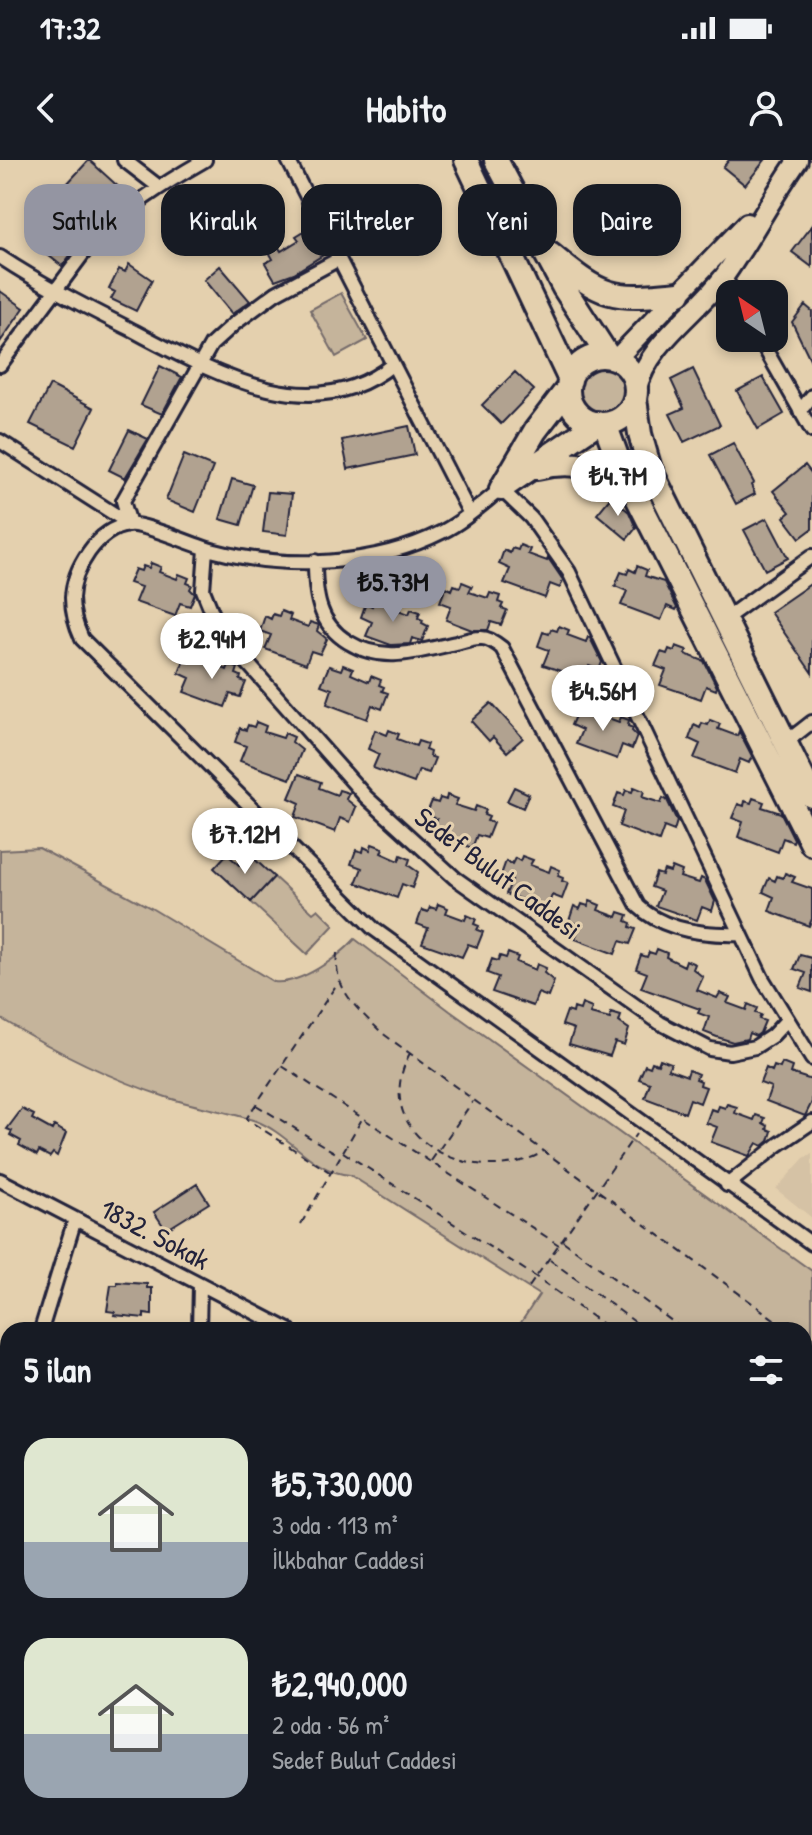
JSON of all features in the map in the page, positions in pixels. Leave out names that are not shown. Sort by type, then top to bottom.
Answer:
[{"type":"highway","points":[[466,160],[569,384],[576,411],[601,423],[812,844]]},
{"type":"highway","points":[[496,160],[508,184]]},
{"type":"highway","points":[[547,256],[612,357],[633,375],[650,469],[812,796]]},
{"type":"highway","points":[[552,256],[578,277],[611,294],[635,298],[679,293]]},
{"type":"highway","points":[[501,489],[535,431],[569,384],[573,373],[584,361],[612,357]]},
{"type":"highway","points":[[501,489],[601,423],[627,413],[636,395]]},
{"type":"highway","points":[[528,471],[557,464],[582,464],[600,468],[630,482]]},
{"type":"street","points":[[124,160],[159,187]]},
{"type":"street","points":[[0,365],[105,228],[159,187],[205,160]]},
{"type":"street","points":[[288,160],[470,514]]},
{"type":"street","points":[[636,395],[641,371],[653,353],[724,276],[798,160]]},
{"type":"street","points":[[612,357],[771,198]]},
{"type":"street","points":[[0,257],[55,290],[198,365],[262,388],[315,394],[350,389],[373,379],[393,364]]},
{"type":"street","points":[[130,524],[123,501],[198,365],[216,339],[297,281],[339,259]]},
{"type":"street","points":[[724,276],[726,280]]},
{"type":"street","points":[[767,352],[812,431]]},
{"type":"street","points":[[800,411],[812,396]]},
{"type":"street","points":[[0,441],[130,524],[143,525],[206,549],[265,560],[354,558],[405,547],[443,531],[501,489],[531,518],[569,572],[740,934],[786,1021],[812,1059]]},
{"type":"street","points":[[130,524],[104,536],[89,552],[79,571],[72,606],[82,639],[374,929],[812,1244]]},
{"type":"street","name":"Sedef Bulut Caddesi","points":[[206,549],[203,590],[220,632],[366,797],[455,878],[660,1023],[710,1049],[730,1052],[755,1047],[772,1036],[786,1021]]},
{"type":"street","points":[[725,619],[812,556]]},
{"type":"street","points":[[315,561],[315,591],[321,612],[333,630],[357,647],[374,654],[397,655],[480,638],[502,648],[638,906],[653,918],[674,926],[715,934],[740,934]]},
{"type":"street","points":[[785,743],[812,722]]},
{"type":"street","points":[[727,1185],[812,1122]]},
{"type":"street","name":"1832. Sokak","points":[[0,1180],[274,1322]]},
{"type":"street","points":[[43,1322],[75,1219]]},
{"type":"street","points":[[199,1322],[200,1284]]},
{"type":"path","points":[[337,953],[339,981],[353,1004],[382,1033],[778,1322]]},
{"type":"path","points":[[331,1173],[246,1119],[339,981]]},
{"type":"path","points":[[410,1053],[401,1074],[401,1106],[413,1130],[438,1151],[456,1161],[476,1165],[522,1160],[544,1151]]},
{"type":"path","points":[[282,1066],[559,1245]]},
{"type":"path","points":[[430,1162],[474,1100]]},
{"type":"path","points":[[255,1105],[341,1154],[536,1277],[600,1322]]},
{"type":"path","points":[[301,1224],[362,1118]]},
{"type":"path","points":[[529,1287],[643,1124]]},
{"type":"path","points":[[562,1240],[673,1322]]},
{"type":"path","points":[[549,1259],[635,1322]]},
{"type":"shaded area","points":[[341,293],[367,340],[336,357],[310,310]]},
{"type":"shaded area","points":[[601,365],[618,372],[625,389],[618,406],[601,413],[584,406],[577,389],[584,372]]},
{"type":"shaded area","points":[[39,848],[151,908],[274,982],[307,974],[339,954],[355,939],[450,1011],[812,1271],[812,1322],[521,1322],[539,1295],[350,1175],[324,1168],[268,1127],[123,1081],[61,1052],[0,1018],[0,850]]},
{"type":"shaded area","points":[[274,877],[313,913],[318,909],[334,925],[307,954],[251,902]]},
{"type":"shaded area","points":[[812,1154],[812,1218],[776,1189],[804,1158]]},
{"type":"building","points":[[89,160],[115,184],[67,184]]},
{"type":"building","points":[[729,160],[765,160],[745,185],[723,167]]},
{"type":"building","points":[[812,226],[812,267],[792,252]]},
{"type":"building","points":[[301,233],[301,256],[321,256],[294,273],[275,280],[265,263],[273,259],[271,256],[285,256],[285,249],[299,240],[296,236]]},
{"type":"building","points":[[49,256],[70,256],[62,266]]},
{"type":"building","points":[[129,264],[152,280],[136,311],[111,299],[115,292],[109,289],[119,269],[125,272]]},
{"type":"building","points":[[220,266],[250,301],[232,314],[204,280]]},
{"type":"building","points":[[0,291],[24,308],[0,342]]},
{"type":"building","points":[[805,305],[812,311],[812,363],[792,322]]},
{"type":"building","points":[[160,366],[182,377],[162,414],[141,405]]},
{"type":"building","points":[[693,369],[720,425],[684,442],[670,414],[684,408],[671,380]]},
{"type":"building","points":[[515,372],[534,390],[501,424],[482,405]]},
{"type":"building","points":[[763,377],[784,414],[758,429],[737,391]]},
{"type":"building","points":[[50,385],[94,408],[75,446],[30,424]]},
{"type":"building","points":[[409,426],[415,455],[348,469],[342,440]]},
{"type":"building","points":[[129,430],[148,439],[125,478],[109,470]]},
{"type":"building","points":[[733,443],[754,483],[751,485],[755,494],[736,504],[710,455]]},
{"type":"building","points":[[184,455],[213,467],[195,512],[166,500]]},
{"type":"building","points":[[805,465],[812,474],[812,529],[800,538],[784,517],[790,512],[773,491]]},
{"type":"building","points":[[232,479],[253,485],[241,525],[220,519]]},
{"type":"building","points":[[268,492],[292,494],[287,535],[263,532]]},
{"type":"building","points":[[611,497],[629,512],[636,528],[627,539],[597,514]]},
{"type":"building","points":[[767,518],[788,558],[765,570],[744,530]]},
{"type":"building","points":[[520,545],[530,549],[528,554],[547,561],[548,558],[563,580],[560,588],[550,584],[545,598],[504,583],[510,569],[499,564],[504,550],[510,553],[512,548],[518,550]]},
{"type":"building","points":[[151,563],[161,567],[159,572],[177,579],[179,574],[189,578],[187,583],[192,585],[190,589],[195,594],[190,606],[180,603],[175,616],[135,602],[141,587],[129,583],[135,569],[141,571],[143,566],[149,568]]},
{"type":"building","points":[[637,566],[647,570],[645,576],[664,582],[677,608],[667,606],[661,620],[621,605],[627,591],[615,586],[621,572],[627,574],[629,569],[635,572]]},
{"type":"building","points":[[462,582],[472,586],[469,592],[488,598],[490,593],[500,596],[498,602],[503,604],[501,608],[507,610],[501,625],[491,622],[488,630],[472,630],[446,620],[451,606],[440,602],[446,587],[452,590],[454,585],[460,587]]},
{"type":"building","points":[[812,583],[812,673],[770,612]]},
{"type":"building","points":[[382,598],[392,602],[390,607],[409,614],[411,609],[420,612],[418,618],[428,626],[422,641],[412,638],[410,644],[391,645],[366,636],[372,622],[361,617],[366,603],[372,606],[374,601],[380,603]]},
{"type":"building","points":[[281,611],[291,615],[289,620],[308,627],[310,622],[319,625],[317,631],[327,639],[320,654],[311,651],[306,664],[265,649],[271,635],[260,631],[265,616],[271,619],[273,614],[279,616]]},
{"type":"building","points":[[559,626],[569,630],[567,635],[586,642],[590,638],[602,662],[599,670],[589,666],[584,679],[543,665],[549,650],[538,646],[543,632],[549,634],[551,629],[557,631]]},
{"type":"building","points":[[676,646],[687,650],[685,654],[704,661],[716,690],[706,686],[701,699],[660,685],[666,670],[655,666],[661,652],[667,654],[669,649],[674,651]]},
{"type":"building","points":[[200,654],[227,670],[229,665],[238,668],[236,674],[246,682],[240,697],[230,694],[225,707],[184,692],[190,678],[179,673],[184,660],[190,662],[192,657],[198,659]]},
{"type":"building","points":[[343,665],[353,669],[351,674],[369,682],[371,676],[381,680],[379,685],[384,687],[382,691],[388,693],[382,709],[372,705],[367,719],[327,704],[332,689],[321,685],[329,666],[341,670]]},
{"type":"building","points":[[491,703],[523,738],[507,752],[493,737],[489,741],[471,721]]},
{"type":"building","points":[[592,706],[603,710],[600,715],[619,722],[621,717],[629,720],[628,726],[637,736],[632,749],[622,745],[617,759],[576,744],[582,730],[571,725],[577,711],[583,714],[585,709],[590,711]]},
{"type":"building","points":[[710,720],[720,724],[718,729],[737,736],[739,731],[752,756],[749,763],[740,759],[735,773],[694,758],[700,744],[689,739],[694,725],[700,728],[702,723],[708,725]]},
{"type":"building","points":[[256,722],[266,726],[264,732],[283,738],[285,733],[294,737],[292,742],[302,750],[290,779],[240,761],[246,746],[235,742],[240,728],[246,730],[248,725],[254,727]]},
{"type":"building","points":[[375,730],[387,735],[389,730],[399,734],[397,739],[416,746],[418,741],[427,744],[425,750],[435,758],[429,773],[419,770],[414,783],[373,768],[379,754],[368,749]]},
{"type":"building","points":[[299,774],[321,782],[319,788],[337,795],[339,790],[349,793],[346,799],[356,807],[350,822],[340,818],[335,832],[295,817],[300,803],[289,798]]},
{"type":"building","points":[[514,787],[529,794],[523,808],[507,801]]},
{"type":"building","points":[[634,787],[644,791],[642,797],[661,803],[663,798],[667,800],[677,821],[674,831],[664,827],[659,841],[619,826],[624,811],[613,807],[618,793],[624,795],[626,790],[632,792]]},
{"type":"building","points":[[447,795],[458,799],[455,805],[474,811],[476,806],[486,810],[484,815],[489,817],[487,821],[493,823],[487,838],[477,835],[472,848],[432,833],[437,819],[426,815],[432,801],[438,803],[440,798],[446,800]]},
{"type":"building","points":[[753,798],[764,802],[762,807],[781,813],[794,839],[793,842],[783,838],[778,852],[738,837],[743,822],[732,818],[738,804],[744,806],[745,801],[751,803]]},
{"type":"building","points":[[372,844],[383,848],[381,853],[399,861],[401,855],[410,859],[408,865],[418,872],[412,888],[402,884],[397,898],[356,883],[362,868],[351,864],[356,850],[363,852],[364,847],[370,850]]},
{"type":"building","points":[[227,854],[239,865],[249,854],[274,877],[251,902],[214,868]]},
{"type":"building","points":[[522,856],[533,860],[530,865],[549,872],[551,866],[560,870],[558,876],[568,883],[562,899],[552,895],[547,909],[506,894],[512,880],[501,875],[506,861],[512,864],[515,858],[520,861]]},
{"type":"building","points":[[672,867],[682,871],[680,877],[699,883],[701,878],[705,880],[715,901],[712,911],[702,907],[697,920],[656,906],[662,891],[651,887],[656,873],[662,875],[664,870],[670,872]]},
{"type":"building","points":[[785,873],[795,877],[792,882],[812,889],[812,919],[809,926],[769,911],[774,897],[763,892],[769,878],[775,881],[777,876],[783,878]]},
{"type":"building","points":[[590,901],[600,905],[598,910],[617,917],[619,912],[628,915],[626,921],[636,929],[630,944],[620,941],[615,954],[575,939],[580,925],[569,921],[574,906],[580,909],[582,904],[588,906]]},
{"type":"building","points":[[438,904],[448,908],[446,913],[465,920],[467,915],[476,919],[474,924],[479,926],[477,930],[483,932],[477,947],[468,944],[462,957],[422,943],[428,928],[417,924],[422,910],[428,912],[430,907],[436,909]]},
{"type":"building","points":[[657,949],[684,966],[686,960],[695,964],[693,969],[703,977],[697,990],[717,998],[720,993],[730,997],[727,1003],[746,1010],[748,1004],[757,1008],[755,1013],[765,1021],[760,1033],[756,1036],[749,1033],[747,1039],[733,1042],[717,1037],[704,1032],[709,1017],[698,1013],[700,1009],[641,988],[647,973],[636,969],[641,955],[647,957],[649,952],[655,954]]},
{"type":"building","points":[[508,953],[518,957],[516,962],[535,970],[537,964],[546,968],[544,973],[554,981],[548,997],[538,993],[533,1006],[492,992],[498,977],[487,973],[492,959],[498,961],[500,956],[506,958]]},
{"type":"building","points":[[800,955],[812,958],[812,992],[800,988],[806,973],[794,969]]},
{"type":"building","points":[[582,1004],[592,1008],[590,1014],[610,1019],[611,1013],[621,1016],[619,1022],[629,1029],[624,1045],[615,1042],[610,1056],[569,1044],[574,1029],[562,1025],[567,1011],[573,1013],[574,1008],[580,1010]]},
{"type":"building","points":[[660,1059],[671,1063],[668,1069],[687,1076],[689,1070],[698,1074],[696,1079],[706,1087],[700,1103],[690,1099],[685,1113],[645,1098],[650,1083],[639,1079],[645,1065],[650,1067],[652,1062],[658,1064]]},
{"type":"building","points":[[782,1063],[792,1067],[790,1073],[812,1080],[812,1102],[805,1116],[766,1101],[771,1087],[760,1083],[766,1068],[772,1071],[774,1066],[780,1068]]},
{"type":"building","points":[[727,1104],[737,1107],[735,1113],[754,1120],[756,1115],[765,1118],[763,1123],[772,1131],[769,1141],[763,1146],[757,1143],[749,1156],[711,1142],[717,1127],[706,1123],[711,1109],[717,1111],[719,1106],[725,1108]]},
{"type":"building","points":[[22,1109],[34,1115],[32,1119],[52,1130],[54,1126],[66,1133],[57,1156],[53,1153],[50,1157],[39,1151],[37,1155],[19,1145],[21,1141],[10,1135],[12,1131],[7,1129]]},
{"type":"building","points":[[197,1184],[209,1203],[166,1230],[154,1212]]},
{"type":"building","points":[[117,1282],[147,1284],[147,1288],[152,1288],[152,1315],[144,1314],[144,1318],[114,1315],[115,1312],[107,1311],[111,1285],[117,1285]]}]
